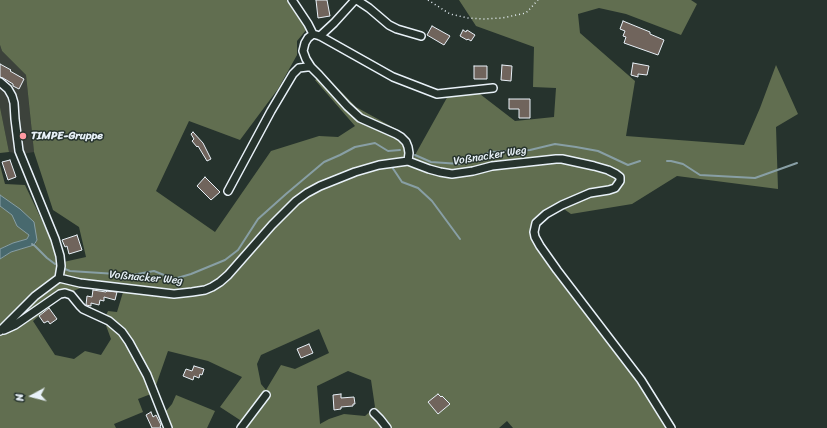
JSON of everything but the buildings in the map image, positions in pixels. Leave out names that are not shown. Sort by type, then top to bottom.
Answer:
[{"type":"street","points":[[292,0],[316,35],[393,77],[438,94],[493,88]]},
{"type":"street","points":[[408,161],[409,152],[406,142],[396,134],[360,118],[312,67],[306,59],[303,51],[308,38],[316,35],[334,23],[356,0],[369,8],[389,25],[421,36]]},
{"type":"street","points":[[228,191],[271,111],[293,74],[299,68],[312,67]]},
{"type":"street","points":[[0,82],[8,89],[12,96],[19,150],[55,239],[61,266],[59,278],[35,296],[0,331]]},
{"type":"street","name":"Voßnacker Weg","points":[[59,278],[80,283],[174,294],[205,290],[220,282],[228,275],[279,217],[307,193],[320,186],[379,165],[408,161],[417,165],[452,174],[473,172],[499,165],[562,159],[608,170],[620,177],[620,181],[614,188],[590,193],[562,205],[546,214],[536,223],[534,232],[535,237],[557,270],[641,380],[671,428]]},
{"type":"street","points":[[0,331],[14,325],[60,294],[65,293],[71,295],[83,309],[109,321],[122,332],[148,375],[168,428]]},
{"type":"street","points":[[240,428],[266,395]]},
{"type":"street","points":[[374,413],[386,428]]},
{"type":"path","points":[[428,0],[450,14],[468,18],[484,19],[502,18],[526,13],[538,0]]},
{"type":"shaded area","points":[[0,45],[2,51],[26,75],[34,152],[22,154],[9,152],[0,107]]},
{"type":"green space","points":[[0,0],[288,0],[307,29],[297,41],[297,55],[278,89],[240,140],[189,121],[156,191],[215,232],[271,151],[319,136],[338,137],[355,126],[315,80],[324,74],[356,107],[396,129],[410,164],[449,94],[476,91],[515,121],[554,117],[556,88],[533,87],[534,47],[476,26],[459,0],[691,0],[697,4],[681,35],[626,14],[599,8],[578,14],[580,33],[635,81],[626,136],[744,145],[776,65],[798,114],[776,127],[778,189],[677,176],[632,204],[571,214],[558,205],[536,219],[533,238],[642,385],[668,428],[513,428],[507,421],[499,428],[238,428],[243,422],[220,407],[242,377],[208,361],[168,351],[155,388],[156,392],[138,399],[143,412],[114,424],[116,428],[0,428],[0,333],[33,303],[32,299],[0,325],[0,259],[11,252],[36,244],[30,235],[27,239],[0,249],[0,165],[5,184],[25,185],[56,250],[59,263],[86,257],[79,227],[53,210],[34,152],[26,75],[2,51],[0,45]],"holes":[[[88,285],[124,289],[117,312],[108,311],[104,320],[111,339],[101,355],[85,351],[74,359],[55,355],[33,321],[61,296]],[[319,329],[329,353],[295,369],[281,365],[266,390],[261,384],[257,364],[261,355]],[[348,371],[371,380],[375,407],[365,416],[344,414],[320,424],[317,386]]]},
{"type":"green space","points":[[0,107],[9,152],[0,153]]},
{"type":"green space","points":[[176,395],[215,411],[207,428],[166,428],[161,414],[172,404]]},
{"type":"water","points":[[0,195],[20,209],[34,222],[37,240],[34,245],[11,252],[0,259],[0,249],[27,239],[29,235],[17,226],[12,215],[0,206]]},
{"type":"waterway","points":[[65,269],[70,271],[132,275],[154,271],[174,279],[191,274],[225,260],[238,250],[258,219],[324,162],[355,147],[375,143],[388,151],[400,150]]},
{"type":"waterway","points":[[415,155],[431,162],[460,164],[491,152],[530,150],[555,144],[598,151],[628,165],[640,161]]},
{"type":"waterway","points":[[667,161],[683,164],[700,175],[755,178],[797,163]]},
{"type":"waterway","points":[[392,167],[402,182],[418,188],[432,201],[460,239]]},
{"type":"waterway","points":[[32,244],[55,264]]},
{"type":"place","name":"TIMPE-Gruppe","points":[[23,136]]}]
